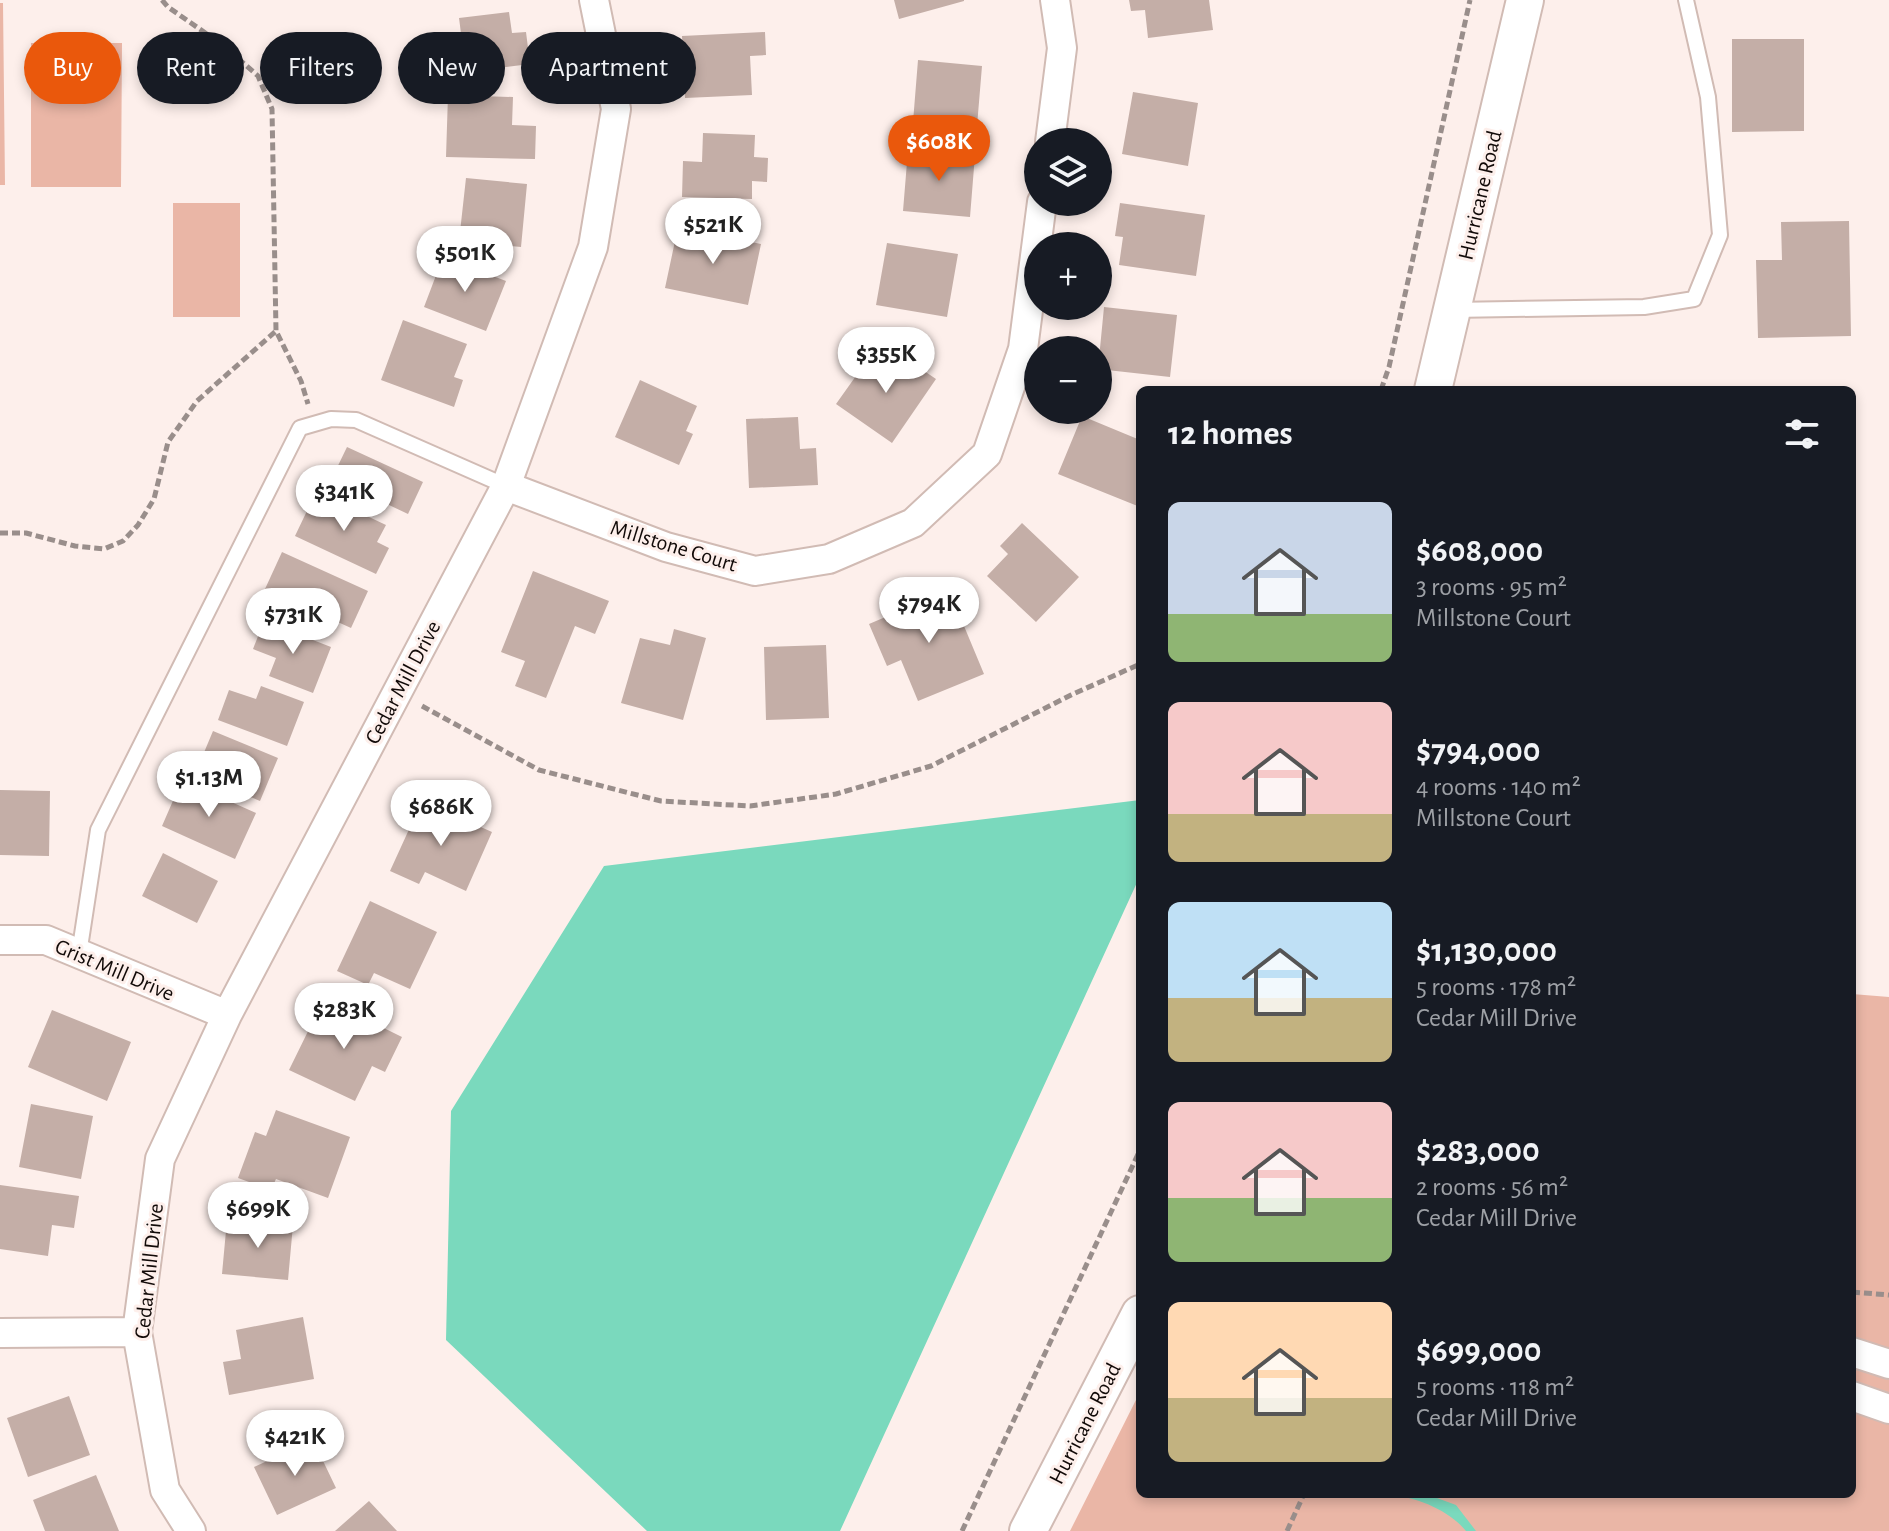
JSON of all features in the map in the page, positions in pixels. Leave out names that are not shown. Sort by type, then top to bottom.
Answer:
[{"type":"street","name":"Cedar Mill Drive","points":[[191,1531],[165,1490],[137,1332],[160,1159],[227,1015],[506,486],[593,247],[616,109],[594,0]]},
{"type":"street","points":[[1052,128],[1062,48],[1055,0]]},
{"type":"street","name":"Hurricane Road","points":[[1434,386],[1525,0]]},
{"type":"street","name":"Millstone Court","points":[[506,486],[666,547],[755,571],[829,559],[913,523],[987,454],[1023,349],[1040,216]]},
{"type":"street","name":"Grist Mill Drive","points":[[0,940],[46,940],[227,1015]]},
{"type":"street","name":"Hurricane Road","points":[[1028,1531],[1136,1322]]},
{"type":"street","points":[[0,1333],[137,1332]]},
{"type":"street","points":[[1856,1353],[1889,1364]]},
{"type":"street","points":[[1856,1397],[1889,1409]]},
{"type":"lane","points":[[1452,310],[1644,307],[1694,299],[1720,235],[1708,97],[1686,0]]},
{"type":"lane","points":[[79,954],[98,830],[300,428],[331,419],[356,420],[506,486]]},
{"type":"path","points":[[162,0],[224,46],[258,76],[272,109],[276,331],[301,381],[314,424]]},
{"type":"path","points":[[1382,386],[1470,0]]},
{"type":"path","points":[[0,533],[26,533],[75,546],[104,549],[123,541],[138,525],[154,499],[168,442],[197,401],[276,331]]},
{"type":"path","points":[[397,692],[539,770],[661,801],[750,806],[836,794],[931,766],[1136,666]]},
{"type":"path","points":[[962,1531],[1136,1159]]},
{"type":"path","points":[[1856,1292],[1889,1295]]},
{"type":"path","points":[[1287,1531],[1302,1498]]},
{"type":"shaded area","points":[[0,3],[3,3],[5,185],[0,185]]},
{"type":"shaded area","points":[[122,43],[121,187],[31,187],[31,104],[121,104]]},
{"type":"shaded area","points":[[173,203],[240,203],[240,317],[173,317]]},
{"type":"shaded area","points":[[1136,800],[1136,885],[840,1531],[647,1531],[446,1340],[451,1111],[604,866]]},
{"type":"shaded area","points":[[1856,994],[1889,997],[1889,1531],[1070,1531],[1136,1400],[1136,1498],[1856,1498]]},
{"type":"shaded area","points":[[1410,1498],[1437,1498],[1456,1505],[1476,1531],[1466,1531],[1450,1516]]},
{"type":"building","points":[[894,0],[964,0],[964,1],[899,19]]},
{"type":"building","points":[[1129,0],[1209,0],[1213,30],[1148,38],[1145,10],[1131,11]]},
{"type":"building","points":[[509,12],[512,33],[521,32],[521,65],[505,67],[505,32],[461,32],[459,18]]},
{"type":"building","points":[[765,32],[766,55],[750,56],[752,95],[696,98],[696,35]]},
{"type":"building","points":[[1732,39],[1804,39],[1804,131],[1732,132]]},
{"type":"building","points":[[918,60],[982,66],[977,126],[913,122]]},
{"type":"building","points":[[1133,92],[1198,103],[1188,166],[1122,154]]},
{"type":"building","points":[[505,97],[513,97],[512,125],[536,126],[535,159],[446,157],[448,104],[505,104]]},
{"type":"building","points":[[703,133],[755,135],[754,157],[768,158],[767,182],[752,181],[752,199],[682,197],[683,161],[702,162]]},
{"type":"building","points":[[908,150],[975,155],[970,217],[903,211]]},
{"type":"building","points":[[466,178],[527,184],[521,247],[459,241]]},
{"type":"building","points":[[1120,203],[1205,215],[1196,276],[1119,265],[1123,237],[1115,236]]},
{"type":"building","points":[[1849,221],[1851,336],[1758,338],[1756,260],[1782,260],[1781,222]]},
{"type":"building","points":[[678,227],[761,244],[748,305],[665,288]]},
{"type":"building","points":[[887,243],[958,254],[947,317],[876,305]]},
{"type":"building","points":[[443,257],[506,281],[486,331],[424,307]]},
{"type":"building","points":[[1112,308],[1177,315],[1170,377],[1112,371],[1112,336],[1101,336],[1103,320],[1112,320]]},
{"type":"building","points":[[403,320],[467,344],[454,377],[463,380],[454,407],[381,380]]},
{"type":"building","points":[[873,352],[900,371],[908,360],[936,379],[892,443],[836,404]]},
{"type":"building","points":[[640,380],[697,406],[686,431],[693,434],[679,465],[615,437]]},
{"type":"building","points":[[798,417],[800,449],[816,448],[818,485],[749,488],[746,419]]},
{"type":"building","points":[[1079,424],[1101,424],[1136,438],[1136,505],[1058,474]]},
{"type":"building","points":[[347,447],[423,482],[408,514],[332,478]]},
{"type":"building","points":[[316,492],[386,525],[377,542],[389,548],[376,574],[295,536]]},
{"type":"building","points":[[1022,523],[1079,577],[1036,622],[987,576],[1008,554],[1000,546]]},
{"type":"building","points":[[282,552],[368,591],[351,628],[265,589]]},
{"type":"building","points":[[533,571],[609,601],[595,634],[575,626],[546,698],[515,686],[525,661],[501,652]]},
{"type":"building","points":[[949,590],[984,674],[918,701],[901,660],[887,666],[869,624]]},
{"type":"building","points":[[264,621],[331,647],[313,693],[269,676],[276,658],[253,649]]},
{"type":"building","points":[[674,629],[706,638],[683,720],[621,703],[640,638],[670,645]]},
{"type":"building","points":[[826,645],[829,718],[766,720],[764,647]]},
{"type":"building","points":[[261,686],[304,702],[287,746],[218,720],[229,690],[256,699]]},
{"type":"building","points":[[213,731],[278,758],[260,801],[195,774]]},
{"type":"building","points":[[182,780],[256,813],[235,859],[162,826]]},
{"type":"building","points":[[0,790],[50,791],[49,856],[0,855]]},
{"type":"building","points":[[422,801],[492,832],[466,891],[425,872],[419,884],[390,871]]},
{"type":"building","points":[[163,853],[218,881],[197,923],[142,896]]},
{"type":"building","points":[[370,901],[437,932],[410,989],[374,973],[368,985],[337,971]]},
{"type":"building","points":[[331,1002],[402,1037],[385,1072],[372,1066],[355,1101],[289,1070],[315,1017],[322,1020]]},
{"type":"building","points":[[52,1010],[131,1042],[107,1101],[28,1067]]},
{"type":"building","points":[[31,1104],[93,1116],[81,1179],[19,1167]]},
{"type":"building","points":[[276,1110],[350,1137],[328,1198],[276,1179],[271,1190],[238,1178],[255,1132],[266,1136]]},
{"type":"building","points":[[0,1185],[79,1196],[74,1228],[52,1225],[48,1256],[0,1249]]},
{"type":"building","points":[[227,1220],[293,1225],[288,1280],[222,1274]]},
{"type":"building","points":[[303,1317],[314,1379],[229,1395],[223,1362],[241,1359],[236,1330]]},
{"type":"building","points":[[69,1396],[90,1455],[28,1477],[7,1418]]},
{"type":"building","points":[[313,1440],[336,1488],[277,1515],[254,1467]]},
{"type":"building","points":[[96,1475],[119,1531],[45,1531],[33,1500]]},
{"type":"building","points":[[369,1501],[397,1531],[335,1531]]}]
